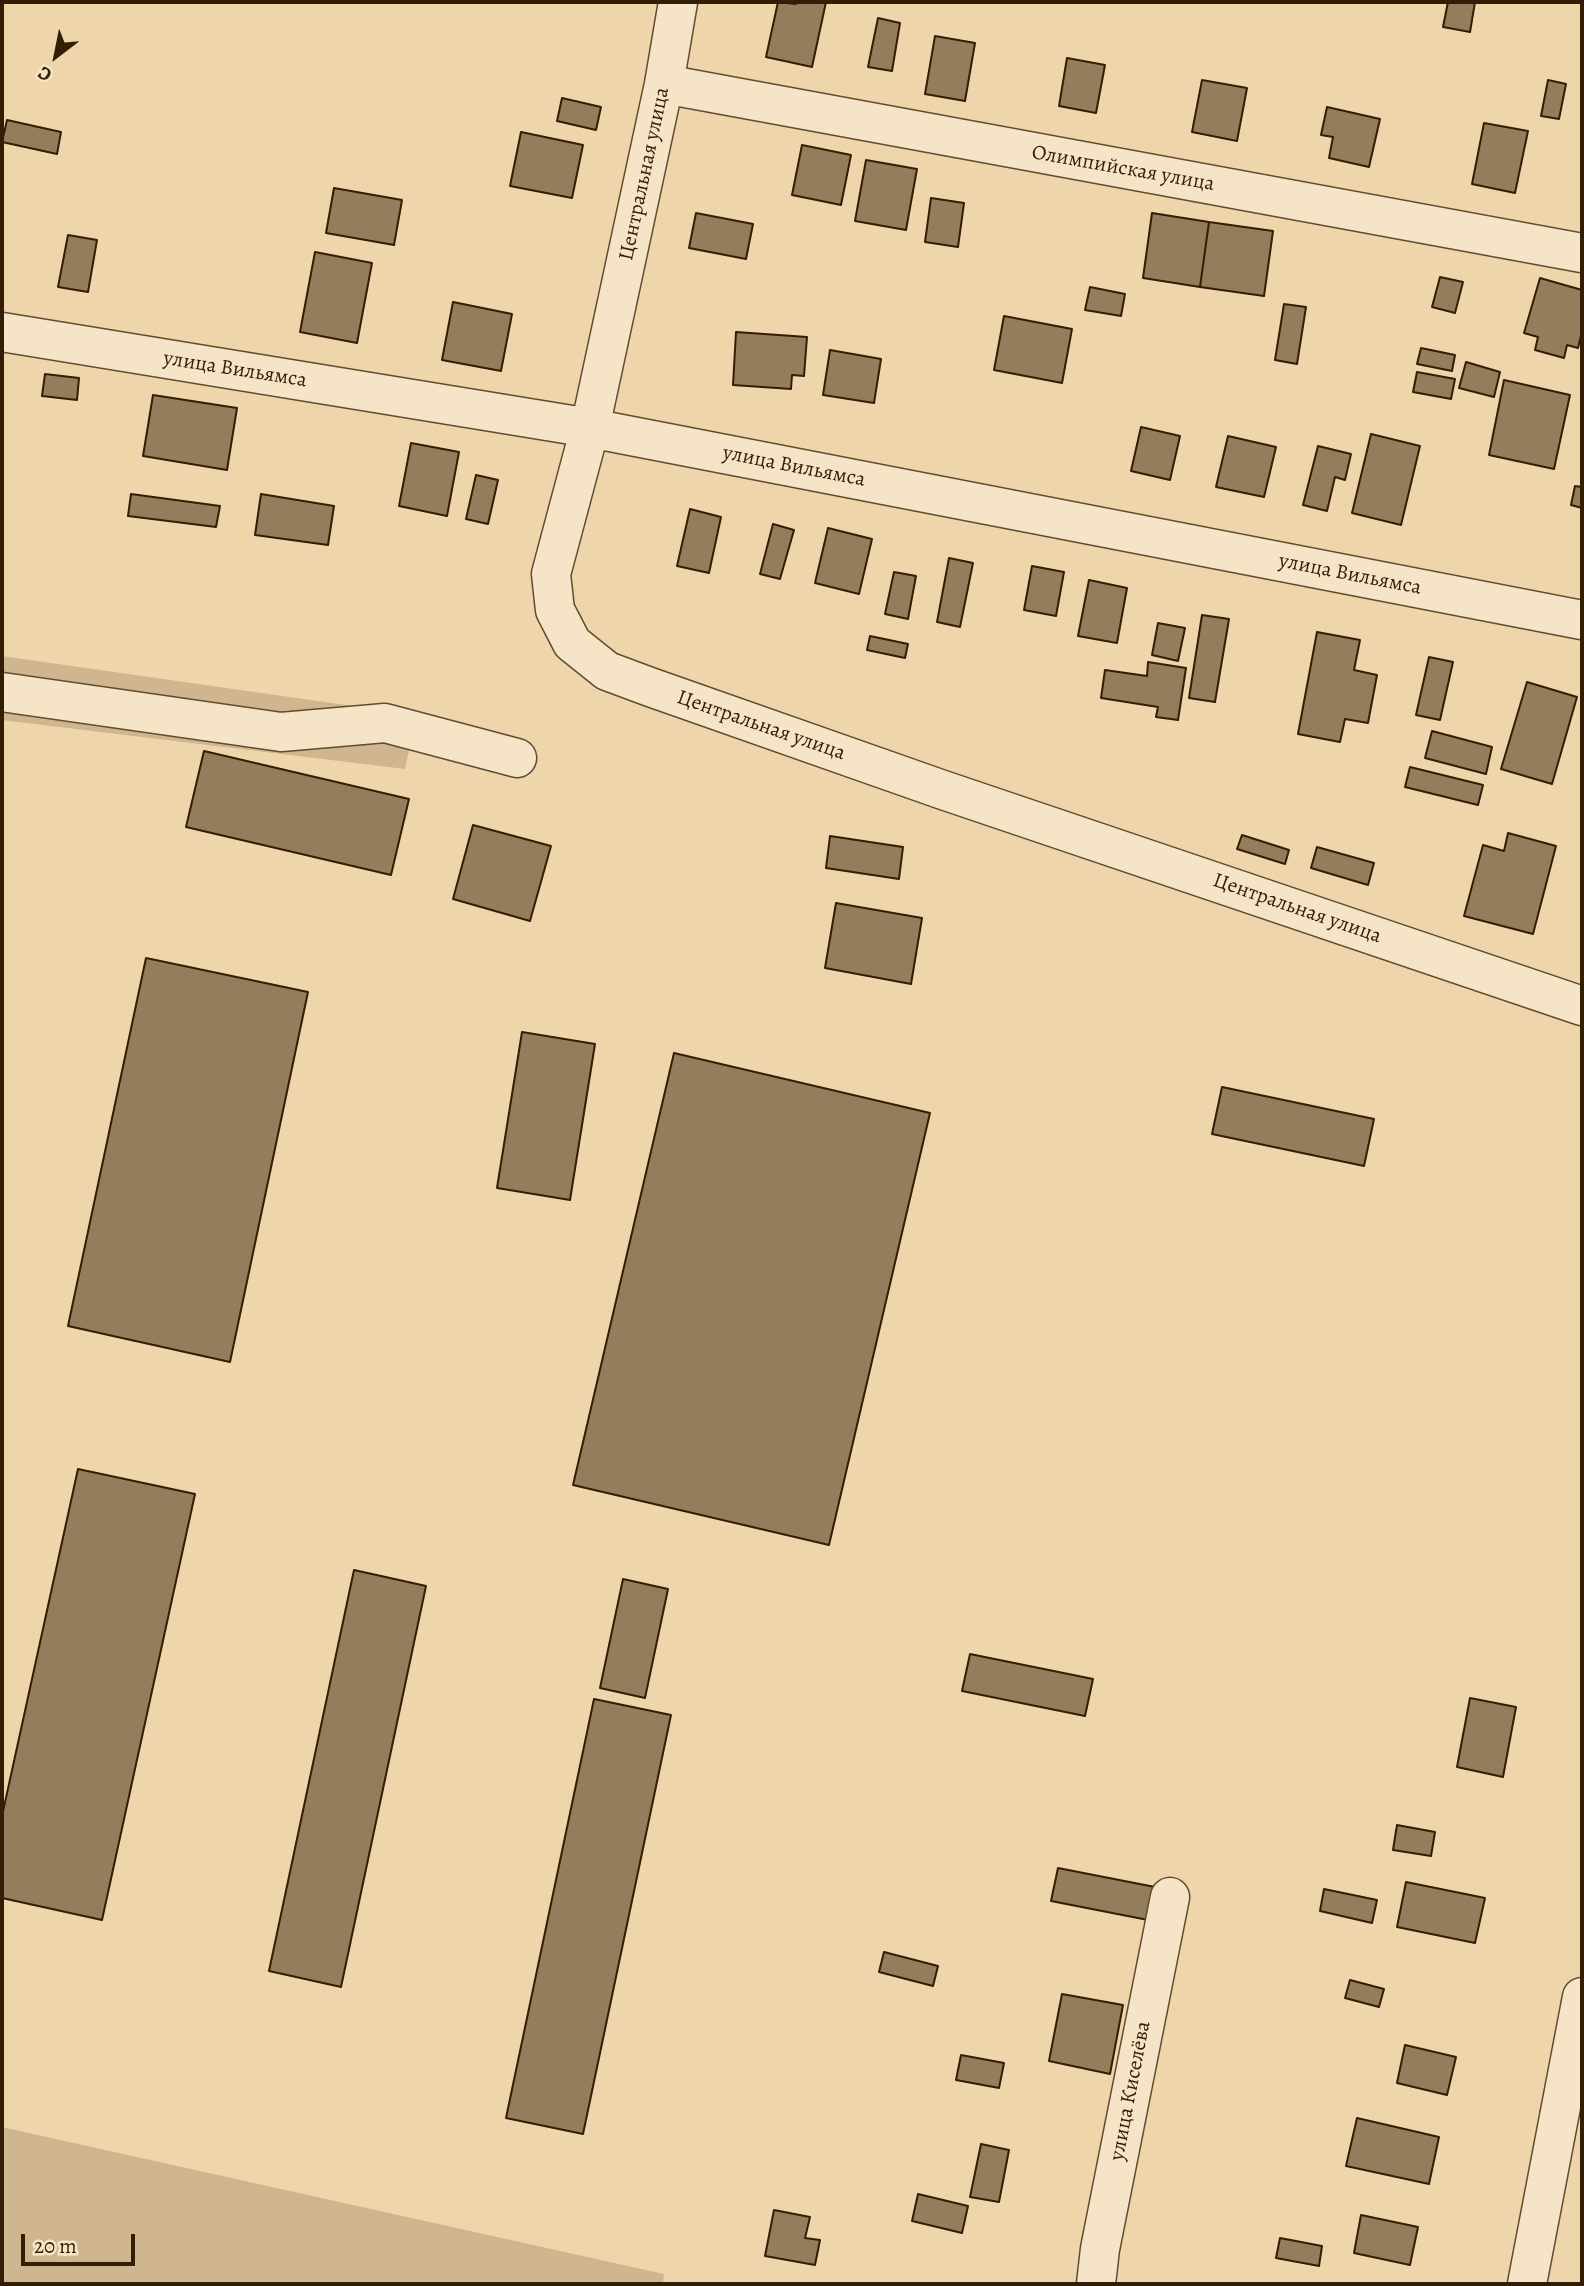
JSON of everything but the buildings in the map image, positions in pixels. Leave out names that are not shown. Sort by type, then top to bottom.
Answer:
[{"type":"street","name":"Центральная улица","points":[[678,2],[664,84],[590,428],[551,574],[555,610],[572,643],[607,671],[943,790],[1582,1006]]},
{"type":"street","name":"Олимпийская улица","points":[[664,84],[1582,253]]},
{"type":"street","name":"улица Вильямса","points":[[2,332],[590,428],[1582,620]]},
{"type":"street","points":[[2,692],[281,732],[385,723],[517,758]]},
{"type":"street","name":"улица Киселёва","points":[[1096,2284],[1100,2249],[1170,1897]]},
{"type":"street","points":[[1527,2284],[1582,1997]]},
{"type":"shaded area","points":[[2,656],[416,715],[405,769],[2,720]]},
{"type":"shaded area","points":[[2,2127],[664,2274],[663,2284],[2,2284]]}]
